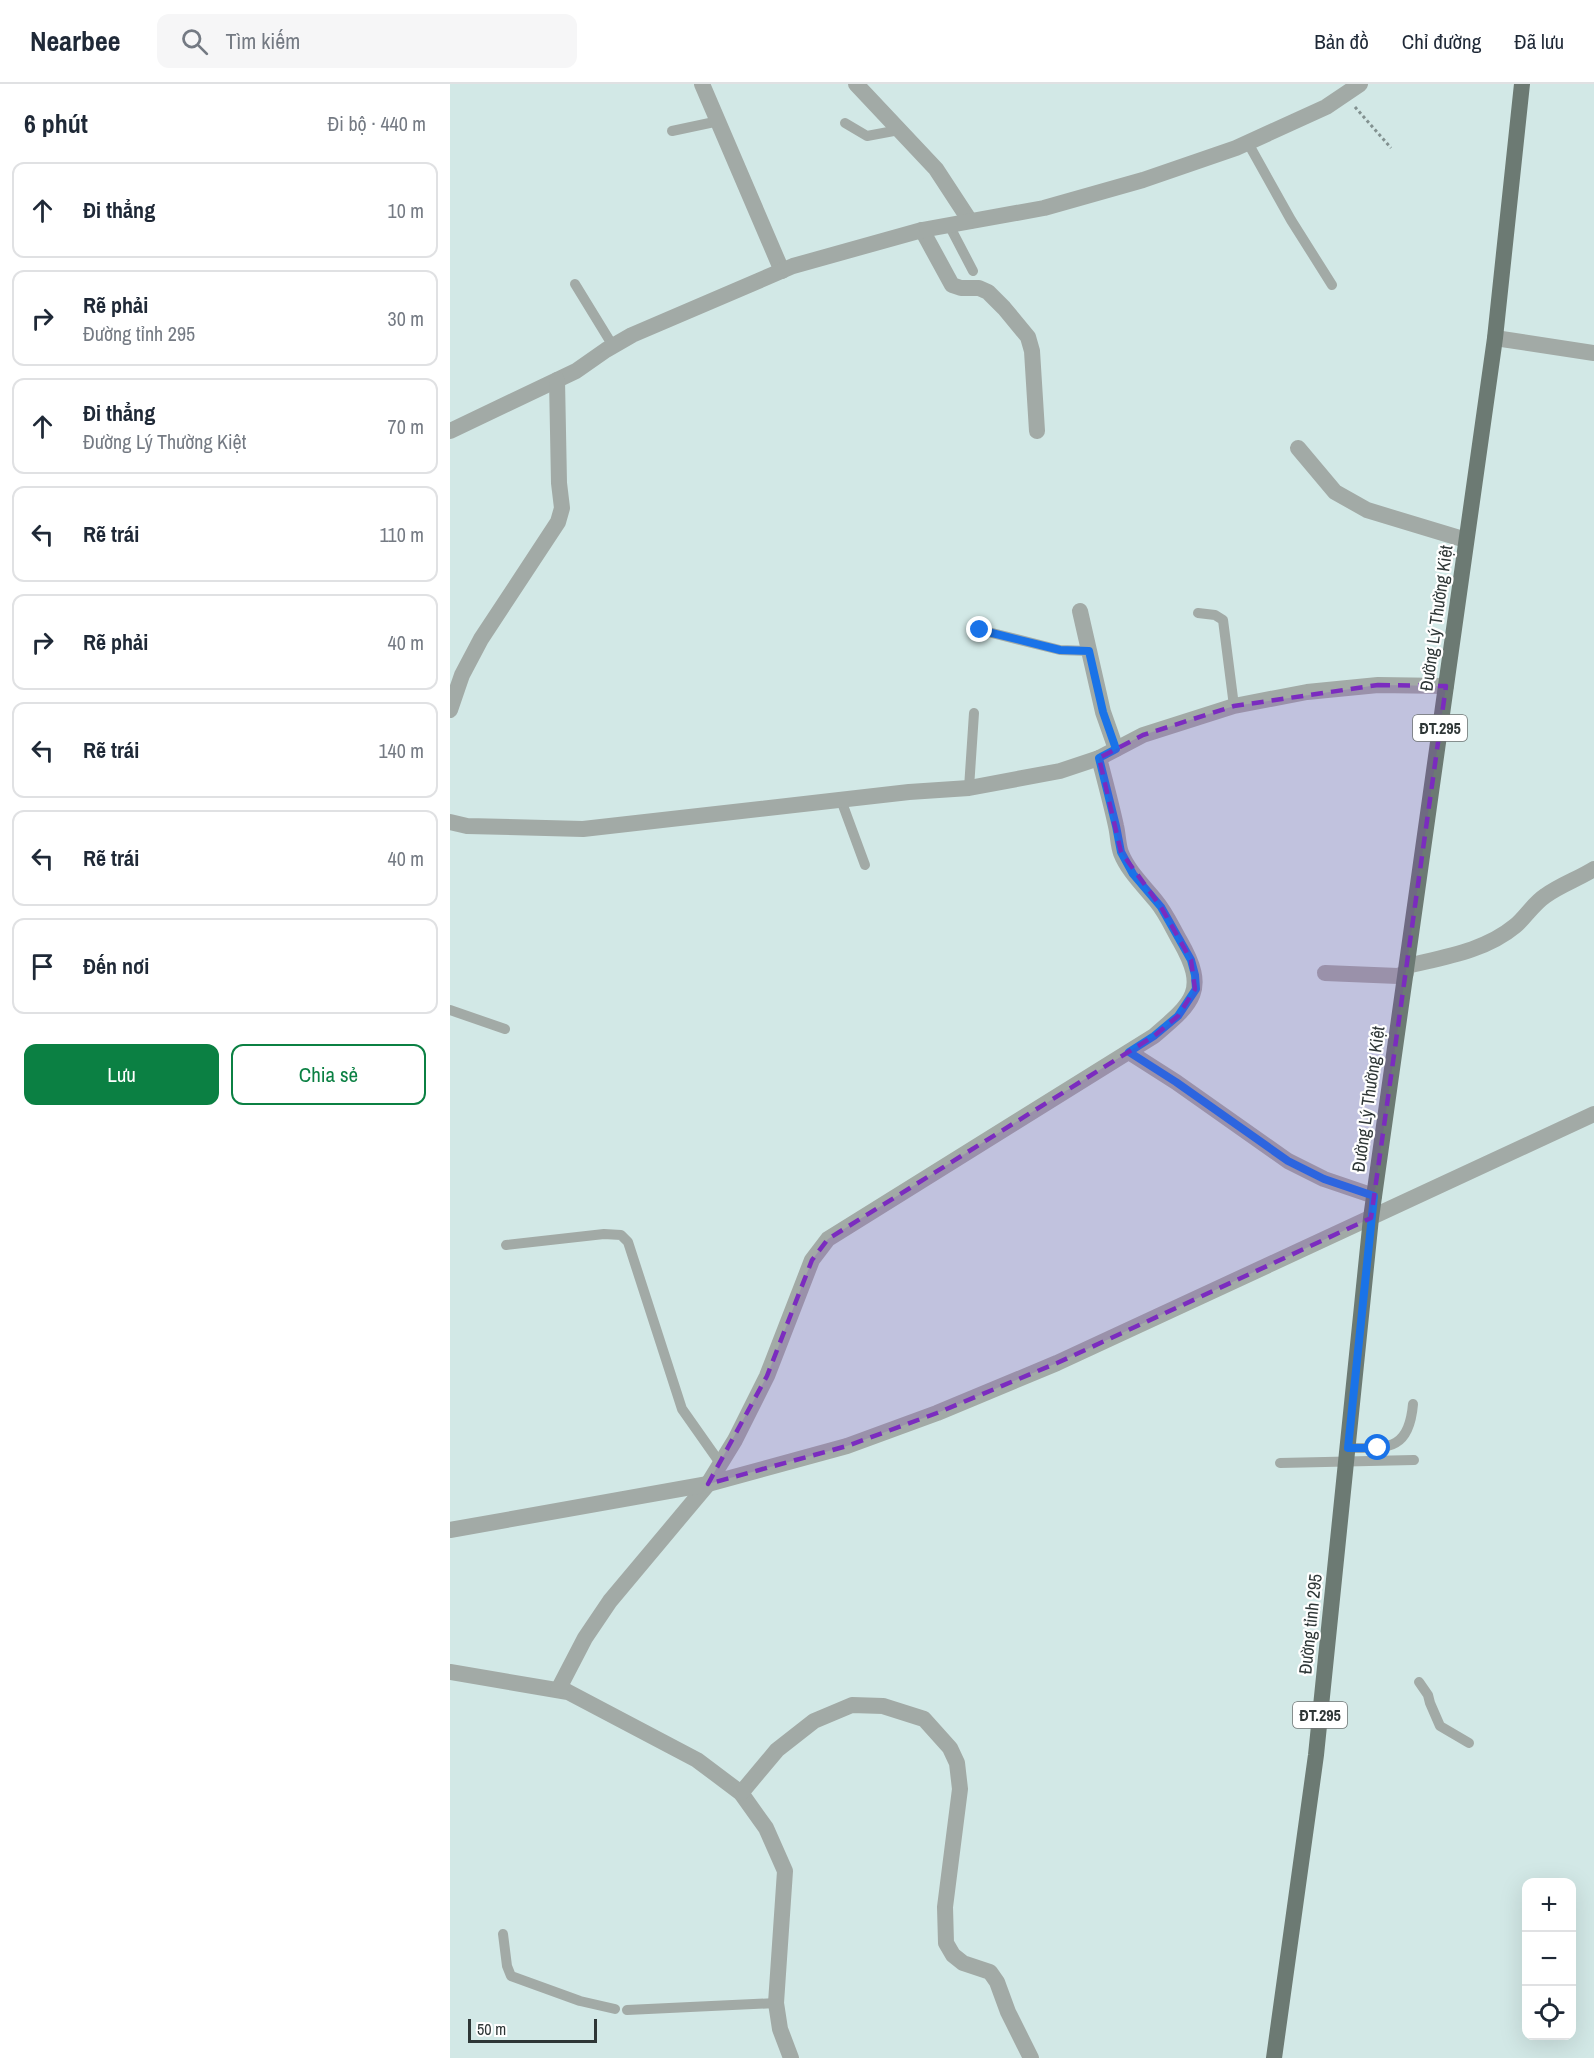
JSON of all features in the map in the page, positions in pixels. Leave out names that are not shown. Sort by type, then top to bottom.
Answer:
[{"type":"main road","name":"Đường Lý Thường Kiệt","points":[[1355,1371],[1371,1218],[1495,338],[1522,84]]},
{"type":"main road","name":"Đường tỉnh 295","points":[[1274,2058],[1316,1755],[1355,1371]]},
{"type":"street","points":[[702,84],[782,271]]},
{"type":"street","points":[[856,84],[936,169],[970,221]]},
{"type":"street","points":[[450,431],[576,371],[613,346],[694,307],[782,271],[864,245],[922,230],[1044,208],[1143,180],[1248,143],[1326,107],[1360,84]]},
{"type":"street","points":[[922,230],[952,285],[961,288],[979,288],[988,292],[1028,337],[1032,351],[1037,431]]},
{"type":"street","points":[[1495,338],[1594,354]]},
{"type":"street","points":[[450,710],[462,675],[481,639],[558,522],[562,508],[559,483],[557,380]]},
{"type":"street","points":[[1298,448],[1335,492],[1367,510],[1466,540]]},
{"type":"street","points":[[1080,611],[1103,712],[1116,749]]},
{"type":"street","points":[[450,822],[466,826],[582,829],[969,788],[1060,771],[1099,758],[1143,735],[1234,706],[1307,692],[1378,685],[1446,686]]},
{"type":"street","points":[[558,1690],[585,1638],[610,1601],[708,1484],[735,1440],[767,1376],[812,1260],[828,1239],[1154,1036],[1178,1016],[1196,989],[1191,960],[1161,907],[1133,874],[1121,852],[1099,758]]},
{"type":"street","points":[[1325,973],[1398,976],[1406,970],[1458,954],[1496,939],[1517,924],[1535,903],[1547,894],[1594,869]]},
{"type":"street","points":[[1129,1052],[1176,1082],[1288,1161],[1324,1179],[1374,1196]]},
{"type":"street","points":[[450,1530],[708,1484],[847,1446],[937,1413],[1057,1364],[1594,1114]]},
{"type":"street","points":[[450,1672],[567,1692],[697,1760],[741,1793],[766,1828],[785,1871],[776,2003],[780,2029],[791,2058]]},
{"type":"street","points":[[741,1793],[777,1750],[814,1722],[852,1705],[883,1706],[924,1719],[950,1748],[957,1763],[960,1789],[945,1907],[946,1943],[953,1955],[963,1963],[990,1972],[997,1982],[1008,2012],[1031,2058]]},
{"type":"lane","points":[[672,131],[718,121]]},
{"type":"lane","points":[[845,123],[867,136],[899,130]]},
{"type":"lane","points":[[1248,143],[1291,220],[1332,285]]},
{"type":"lane","points":[[949,225],[973,272]]},
{"type":"lane","points":[[575,284],[613,346]]},
{"type":"lane","points":[[1198,614],[1215,615],[1223,620],[1234,706]]},
{"type":"lane","points":[[980,630],[1060,650],[1089,651]]},
{"type":"lane","points":[[969,788],[974,713]]},
{"type":"lane","points":[[841,800],[865,865]]},
{"type":"lane","points":[[450,1010],[505,1029]]},
{"type":"lane","points":[[506,1245],[604,1234],[621,1235],[628,1242],[682,1409],[720,1463]]},
{"type":"lane","points":[[1280,1463],[1347,1455],[1401,1441],[1412,1420],[1413,1404]]},
{"type":"lane","points":[[1347,1455],[1414,1460]]},
{"type":"lane","points":[[1419,1682],[1428,1695],[1440,1726],[1469,1743]]},
{"type":"lane","points":[[503,1934],[507,1966],[511,1976],[580,2001],[615,2009]]},
{"type":"lane","points":[[627,2010],[776,2003]]},
{"type":"path","points":[[1345,94],[1391,148]]},
{"type":"highlighted area","points":[[1378,685],[1446,686],[1371,1218],[1057,1363],[937,1413],[847,1446],[708,1484],[767,1376],[812,1260],[828,1239],[1154,1036],[1178,1016],[1195,989],[1191,960],[1161,907],[1121,852],[1099,758],[1143,735],[1234,706]]},
{"type":"route","points":[[980,630],[1060,650],[1089,651],[1103,712],[1116,749],[1099,758],[1121,852],[1133,874],[1161,907],[1191,960],[1195,975],[1196,989],[1178,1016],[1154,1036],[1129,1052],[1244,1128],[1288,1161],[1324,1179],[1374,1196],[1348,1448],[1378,1448]]}]
